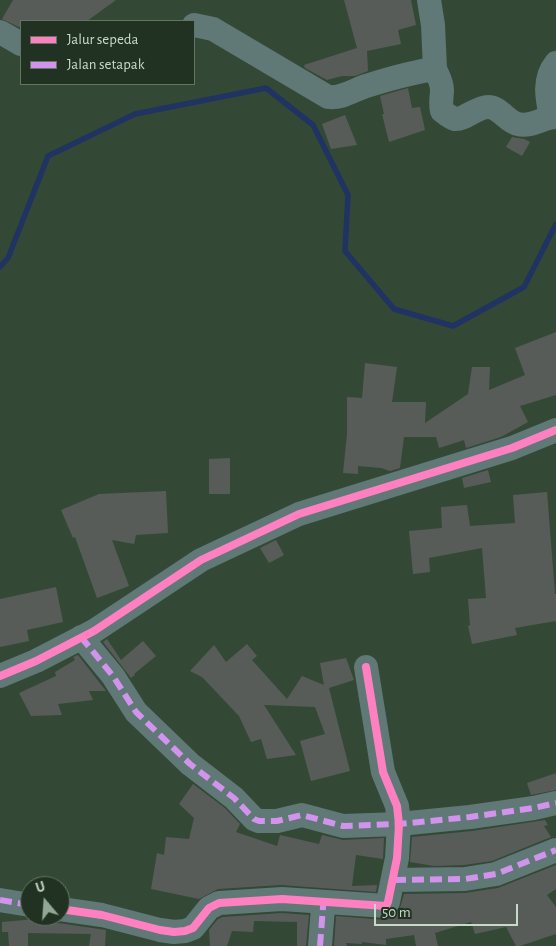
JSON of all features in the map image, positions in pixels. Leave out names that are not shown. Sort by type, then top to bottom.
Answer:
[{"type":"street","points":[[429,0],[433,25],[435,69],[441,82],[442,91],[440,104],[448,115],[461,118],[487,107],[496,108],[518,124],[528,124],[555,117],[547,83],[556,62]]},
{"type":"street","points":[[195,25],[213,28],[328,97],[338,97],[354,90],[413,72],[435,69]]},
{"type":"street","points":[[0,32],[20,43]]},
{"type":"street","points":[[0,676],[36,661],[94,631],[201,560],[299,514],[512,448],[556,430]]},
{"type":"street","points":[[81,637],[113,676],[136,712],[190,764],[234,798],[254,819],[259,821],[271,822],[302,814],[343,826],[399,824],[470,817],[556,803]]},
{"type":"street","points":[[70,910],[102,915],[160,930],[179,932],[193,928],[209,908],[219,903],[282,899],[385,906],[388,902],[394,880],[399,824],[397,806],[383,772],[366,668]]},
{"type":"street","points":[[394,880],[466,879],[496,874],[556,850]]},
{"type":"street","points":[[0,900],[20,903]]},
{"type":"street","points":[[320,946],[322,907],[324,902]]},
{"type":"building","points":[[13,0],[116,0],[88,20],[20,20],[20,28],[2,19]]},
{"type":"building","points":[[344,0],[411,0],[416,25],[398,30],[401,44],[367,51],[368,71],[355,76],[342,76],[327,80],[305,68],[304,65],[357,48]]},
{"type":"building","points":[[408,88],[412,108],[420,107],[425,130],[389,142],[380,96]]},
{"type":"building","points":[[345,115],[357,145],[331,149],[322,124]]},
{"type":"building","points":[[512,137],[530,142],[522,156],[506,147]]},
{"type":"building","points":[[556,332],[556,395],[520,406],[528,422],[501,437],[466,448],[464,440],[439,448],[436,437],[404,437],[400,468],[390,471],[381,468],[358,466],[358,474],[343,473],[347,434],[347,397],[362,398],[365,363],[397,367],[392,402],[426,402],[425,423],[468,394],[472,367],[490,367],[489,390],[525,375],[515,348]]},
{"type":"building","points":[[230,458],[230,494],[209,494],[209,459]]},
{"type":"building","points":[[488,470],[491,482],[464,488],[462,478]]},
{"type":"building","points":[[166,491],[168,533],[136,535],[134,544],[112,540],[129,586],[97,598],[75,537],[73,538],[61,510],[99,494]]},
{"type":"building","points":[[547,492],[556,594],[556,621],[515,628],[517,635],[472,644],[468,626],[470,625],[468,599],[486,598],[482,548],[429,558],[430,572],[413,574],[409,531],[442,528],[441,507],[467,505],[470,526],[515,523],[513,495]]},
{"type":"building","points":[[276,540],[284,555],[269,563],[260,548]]},
{"type":"building","points":[[56,587],[63,622],[27,630],[29,641],[0,647],[0,599]]},
{"type":"building","points":[[107,639],[121,660],[143,641],[156,656],[131,678],[103,642]]},
{"type":"building","points":[[247,644],[257,656],[252,660],[287,699],[302,676],[324,685],[320,663],[346,658],[354,680],[329,688],[350,771],[311,781],[300,741],[325,734],[315,707],[264,705],[296,755],[267,759],[261,739],[251,742],[239,716],[202,677],[190,671],[214,645],[226,662]]},
{"type":"building","points":[[78,655],[106,691],[89,691],[93,700],[58,704],[62,715],[31,716],[19,693],[56,676],[55,672],[75,660],[73,657]]},
{"type":"building","points":[[556,773],[556,790],[531,795],[527,783]]},
{"type":"building","points":[[193,784],[225,808],[240,824],[236,832],[277,846],[280,835],[319,844],[322,835],[343,840],[384,838],[383,859],[356,855],[352,886],[377,885],[376,892],[281,885],[218,889],[199,899],[151,889],[157,853],[164,855],[166,837],[189,839],[194,818],[179,804]]},
{"type":"building","points":[[545,820],[548,825],[544,826],[551,837],[492,861],[464,865],[434,866],[410,862],[412,837],[472,831]]},
{"type":"building","points":[[556,865],[556,889],[547,895],[556,907],[556,934],[516,946],[506,927],[475,934],[471,922],[435,933],[438,946],[416,946],[414,935],[386,939],[386,945],[362,942],[362,944],[346,943],[347,946],[334,946],[336,916],[385,920],[392,918],[400,908],[404,894],[465,893],[498,888]]},
{"type":"building","points":[[282,913],[309,915],[306,946],[297,946],[297,922],[254,921],[253,932],[232,931],[227,946],[210,946],[209,930],[218,919],[223,917]]},
{"type":"building","points":[[20,920],[20,926],[70,925],[106,930],[105,946],[89,946],[91,934],[28,933],[28,946],[9,946],[8,932],[2,932],[2,922]]},
{"type":"waterway","points":[[0,267],[8,258],[48,156],[135,114],[266,88],[313,125],[348,195],[345,251],[394,309],[453,326],[524,287],[556,224]]},
{"type":"marked path","points":[[81,637],[113,676],[136,712],[190,764],[234,798],[254,819],[259,821],[277,821],[302,815],[343,826],[399,824],[470,817],[556,803]]},
{"type":"marked path","points":[[394,880],[465,879],[496,874],[556,850]]},
{"type":"marked path","points":[[0,900],[20,903]]},
{"type":"marked path","points":[[320,946],[324,902]]},
{"type":"cycle path","points":[[0,676],[36,661],[94,631],[201,560],[299,514],[512,448],[556,430]]},
{"type":"cycle path","points":[[70,910],[102,915],[174,932],[193,928],[209,908],[219,903],[282,899],[386,906],[397,858],[399,824],[397,806],[383,772],[366,667]]}]
